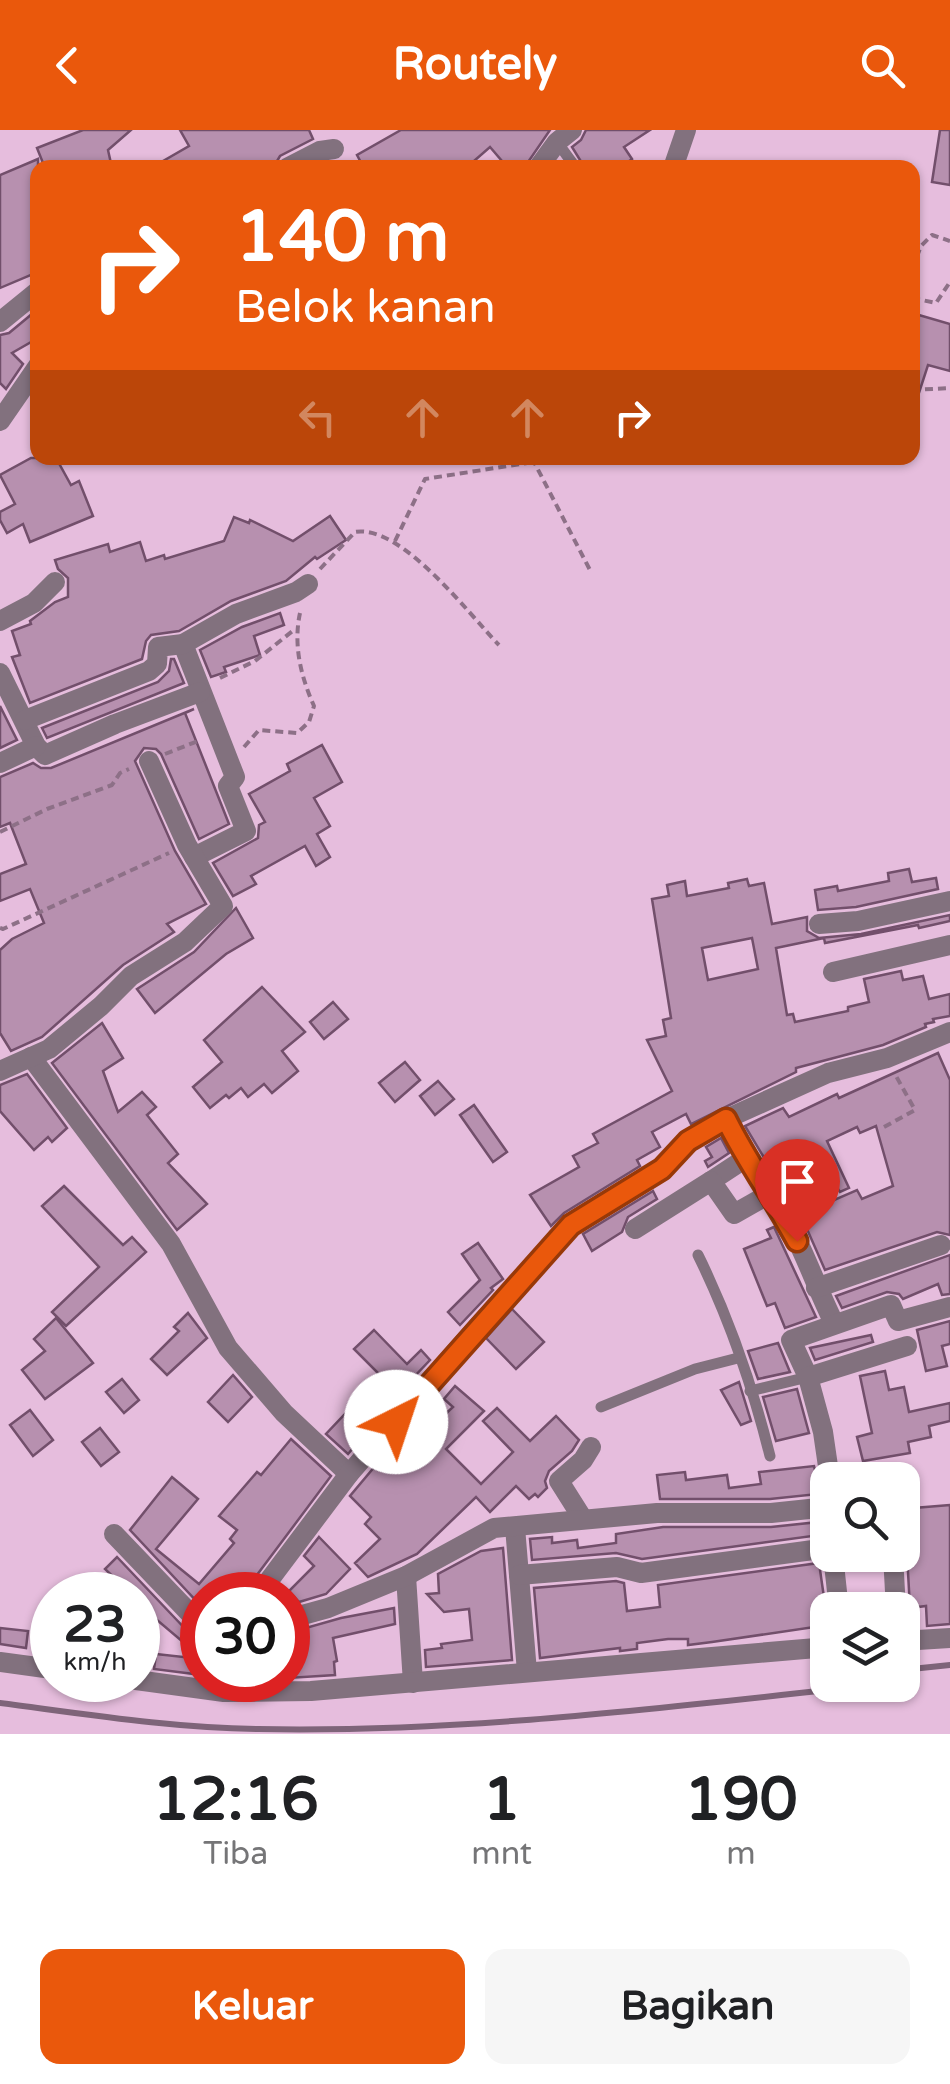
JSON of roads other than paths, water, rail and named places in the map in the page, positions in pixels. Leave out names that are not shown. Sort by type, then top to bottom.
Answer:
[{"type":"street","points":[[676,160],[686,130]]},
{"type":"street","points":[[544,160],[564,136]]},
{"type":"street","points":[[303,160],[334,148]]},
{"type":"street","points":[[0,322],[30,298]]},
{"type":"street","points":[[0,421],[30,378]]},
{"type":"street","points":[[0,620],[34,604],[56,582]]},
{"type":"street","points":[[24,720],[149,671],[157,664],[158,648],[183,644],[236,614],[308,584]]},
{"type":"street","points":[[183,644],[235,777],[228,786],[246,831],[191,851]]},
{"type":"street","points":[[0,673],[36,746],[47,755],[200,692]]},
{"type":"street","points":[[0,763],[36,746]]},
{"type":"street","points":[[0,1071],[49,1050],[131,976],[185,942],[222,906],[191,851],[150,761]]},
{"type":"street","points":[[819,924],[858,920],[950,900]]},
{"type":"street","points":[[833,972],[950,945]]},
{"type":"street","points":[[275,1572],[349,1474],[571,1225],[662,1169],[688,1141],[726,1119],[828,1073],[887,1058],[950,1032]]},
{"type":"street","points":[[31,1057],[170,1244],[228,1348],[284,1413],[349,1474]]},
{"type":"street","points":[[726,1119],[797,1241],[834,1323]]},
{"type":"street","points":[[635,1228],[746,1158]]},
{"type":"street","points":[[711,1181],[734,1214],[771,1193]]},
{"type":"street","points":[[816,1288],[941,1245]]},
{"type":"street","points":[[827,1462],[808,1377],[791,1340],[891,1305],[898,1321],[950,1307]]},
{"type":"street","points":[[808,1377],[907,1346]]},
{"type":"street","points":[[583,1519],[559,1481],[583,1460],[591,1447]]},
{"type":"street","points":[[310,1612],[406,1576],[494,1528],[657,1513],[772,1514],[810,1510]]},
{"type":"street","points":[[515,1527],[527,1672]]},
{"type":"street","points":[[114,1534],[180,1603]]},
{"type":"street","points":[[519,1575],[617,1567],[641,1572],[810,1550]]},
{"type":"street","points":[[406,1576],[414,1683]]},
{"type":"street","points":[[920,1640],[950,1638]]},
{"type":"street","points":[[310,1691],[810,1648]]},
{"type":"street","points":[[0,1662],[30,1666]]},
{"type":"lane","points":[[564,136],[573,160]]},
{"type":"lane","points":[[698,1255],[720,1301],[770,1456]]},
{"type":"lane","points":[[600,1407],[695,1369],[738,1358]]},
{"type":"lane","points":[[750,1390],[808,1377]]},
{"type":"railway","points":[[920,1668],[950,1665]]},
{"type":"railway","points":[[0,1703],[193,1726],[335,1729],[489,1723],[810,1692]]}]
